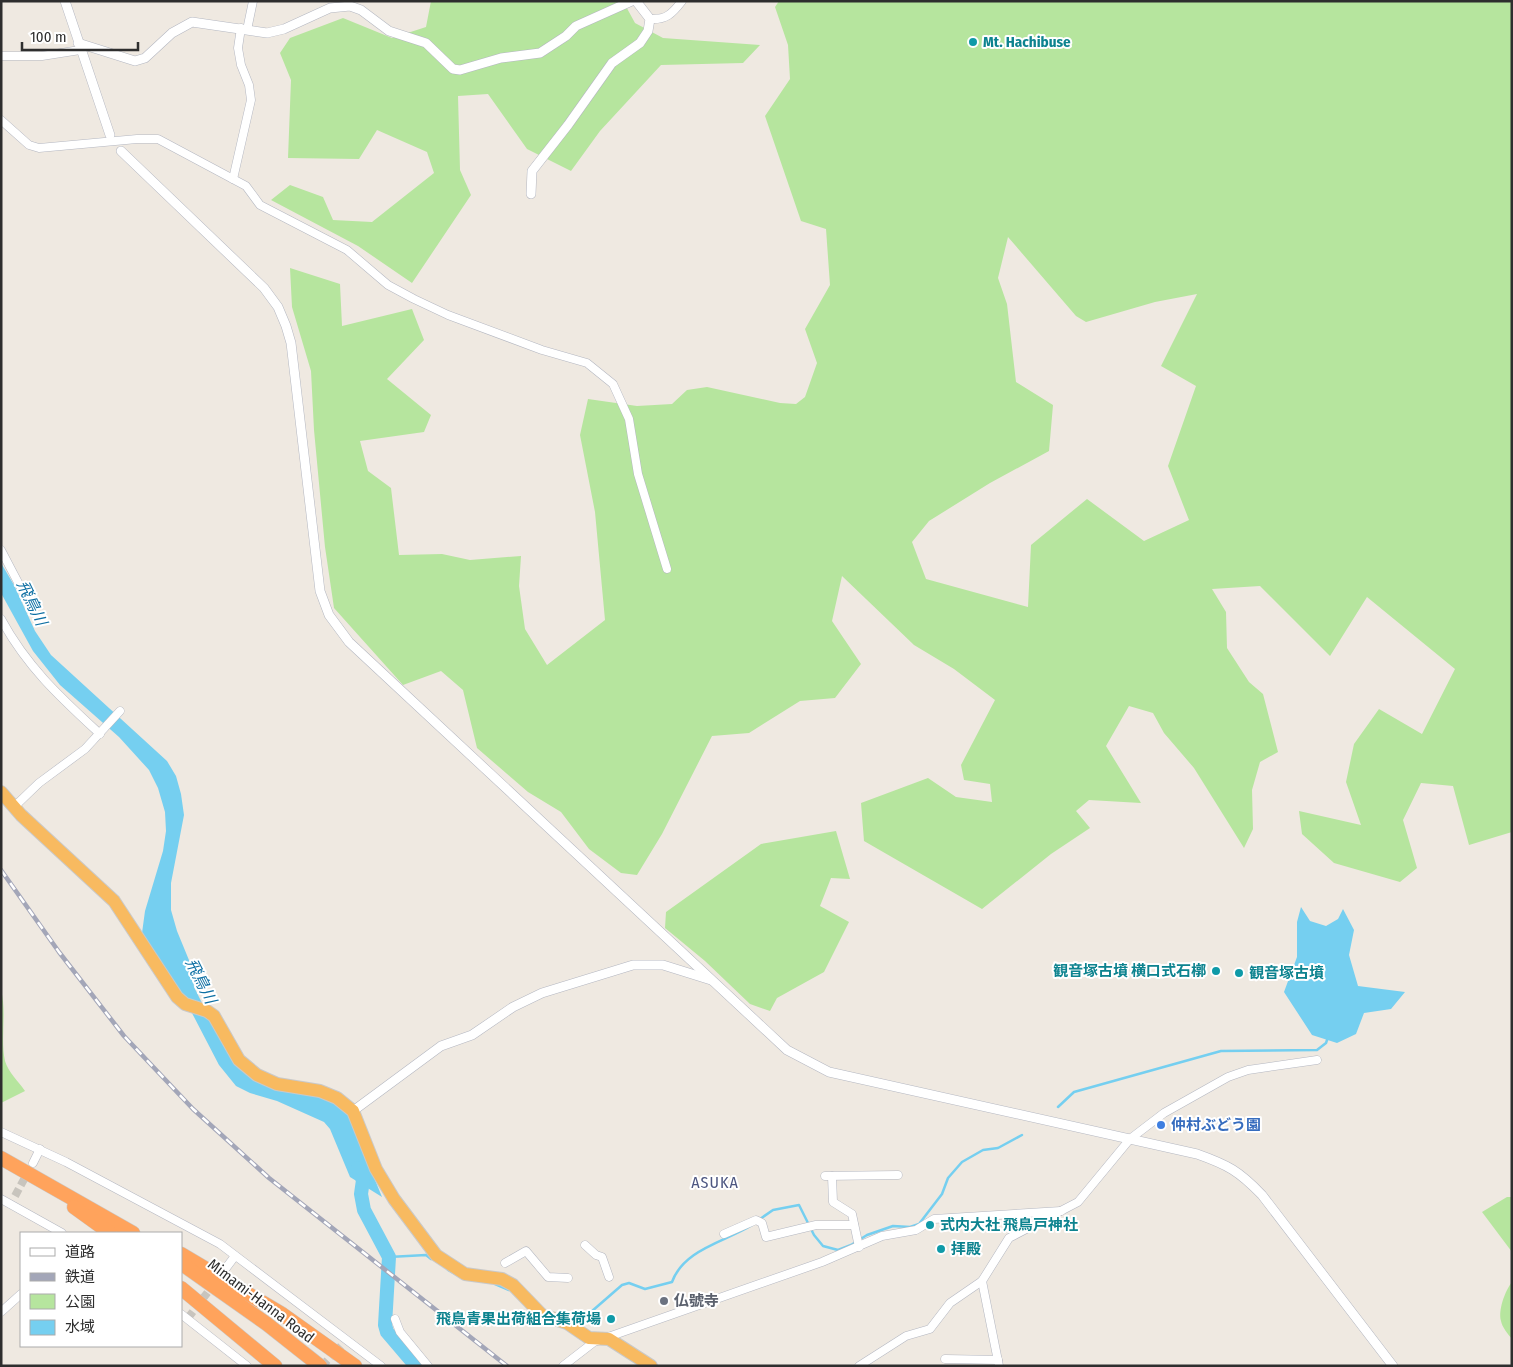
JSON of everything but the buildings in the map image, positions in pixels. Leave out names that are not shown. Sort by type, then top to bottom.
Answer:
[{"type":"highway","points":[[1,792],[14,807],[114,901],[177,998],[185,1004],[207,1011],[214,1016],[239,1060],[256,1075],[278,1084],[320,1091],[337,1098],[353,1111],[376,1169],[394,1200],[436,1255],[465,1274],[502,1279],[513,1285],[542,1315],[571,1325],[589,1338],[604,1339],[619,1345],[651,1366]]},
{"type":"highway","points":[[1,1158],[120,1232]]},
{"type":"highway","points":[[1,1164],[142,1232]]},
{"type":"highway","points":[[56,1191],[109,1232]]},
{"type":"highway","points":[[56,1191],[131,1232]]},
{"type":"highway","points":[[182,1255],[282,1314],[355,1366]]},
{"type":"highway","name":"Mimami-Hanna Road","points":[[182,1264],[267,1324],[320,1366]]},
{"type":"highway","name":"Mimami-Hanna Road","points":[[182,1269],[266,1326],[314,1366]]},
{"type":"highway","points":[[182,1289],[275,1366]]},
{"type":"street","points":[[64,1],[110,135]]},
{"type":"street","points":[[233,179],[251,100],[249,85],[241,65],[238,48],[253,1]]},
{"type":"street","points":[[1,56],[42,56],[79,46],[135,62],[145,58],[172,33],[192,22],[267,33],[330,8],[350,6],[362,10],[390,31],[426,43],[453,70],[460,70],[501,58],[540,53],[566,36],[576,26],[632,1]]},
{"type":"street","points":[[636,1],[650,19],[661,20],[672,14],[682,1]]},
{"type":"street","points":[[531,194],[532,171],[568,125],[612,63],[640,43],[648,31],[650,19]]},
{"type":"street","points":[[1,120],[29,145],[39,148],[158,139],[246,186],[260,205],[347,250],[388,285],[414,299],[448,315],[542,350],[587,363],[613,384],[629,419],[638,474],[668,569]]},
{"type":"street","points":[[121,151],[264,288],[278,307],[286,326],[295,366],[317,579],[329,615],[350,642],[787,1050],[829,1072],[1197,1154],[1228,1166],[1242,1174],[1262,1195],[1393,1366]]},
{"type":"street","points":[[1,550],[32,609]]},
{"type":"street","points":[[1,619],[21,654],[35,671],[102,731]]},
{"type":"street","points":[[14,807],[39,783],[85,750],[119,713]]},
{"type":"street","points":[[353,1111],[441,1046],[472,1035],[513,1007],[542,993],[633,965],[663,965],[713,981]]},
{"type":"street","points":[[859,1366],[906,1336],[930,1329],[950,1303],[982,1281],[1009,1238],[1078,1202],[1130,1139],[1176,1105],[1228,1077],[1248,1070],[1316,1060]]},
{"type":"street","points":[[1,1132],[40,1149],[220,1244],[380,1366]]},
{"type":"street","points":[[33,1163],[40,1149]]},
{"type":"street","points":[[858,1243],[852,1214],[833,1202],[828,1176],[898,1175]]},
{"type":"street","points":[[1,1199],[13,1200],[59,1232]]},
{"type":"street","points":[[563,1366],[582,1349],[604,1339],[781,1277],[882,1234],[916,1230],[934,1219],[1061,1212]]},
{"type":"street","points":[[724,1234],[759,1221],[766,1237],[816,1225],[854,1225]]},
{"type":"street","points":[[585,1245],[596,1255],[602,1257],[609,1277]]},
{"type":"street","points":[[505,1263],[526,1251],[548,1277],[568,1278]]},
{"type":"street","points":[[226,1268],[235,1256]]},
{"type":"street","points":[[944,1359],[998,1363],[982,1281]]},
{"type":"street","points":[[1,1312],[20,1295]]},
{"type":"street","points":[[182,1315],[247,1366]]},
{"type":"street","points":[[395,1319],[400,1332],[428,1366]]},
{"type":"street","points":[[340,1346],[347,1339]]},
{"type":"green space","points":[[431,1],[623,1],[635,23],[663,38],[760,45],[743,63],[661,65],[600,131],[571,171],[527,149],[488,94],[458,96],[460,170],[471,195],[412,283],[358,246],[271,200],[290,185],[323,197],[333,220],[372,222],[434,173],[427,152],[377,130],[359,159],[288,158],[291,80],[280,53],[290,38],[343,18],[392,38],[426,27]]},
{"type":"green space","points":[[779,1],[1512,1],[1512,832],[1469,845],[1453,786],[1421,783],[1403,820],[1417,868],[1400,882],[1334,863],[1302,834],[1299,811],[1361,825],[1346,782],[1354,744],[1379,709],[1422,734],[1455,669],[1367,597],[1330,656],[1260,586],[1212,589],[1226,612],[1227,648],[1249,682],[1263,694],[1278,752],[1260,762],[1252,790],[1253,829],[1244,848],[1194,768],[1164,733],[1153,713],[1129,706],[1106,746],[1141,803],[1089,800],[1076,811],[1090,828],[1051,854],[982,909],[864,841],[861,803],[928,778],[956,797],[992,802],[990,784],[964,780],[961,765],[995,700],[954,669],[914,645],[842,576],[832,621],[861,664],[835,698],[800,701],[749,733],[712,736],[662,834],[637,875],[621,873],[589,849],[561,812],[528,792],[477,748],[463,690],[441,671],[403,685],[334,608],[325,547],[314,430],[311,371],[292,307],[290,268],[340,284],[342,326],[412,309],[424,340],[387,379],[431,415],[424,432],[360,441],[368,471],[391,488],[399,555],[442,554],[470,560],[521,556],[519,586],[525,629],[547,665],[605,620],[595,512],[580,435],[588,399],[637,406],[672,404],[687,390],[707,387],[780,403],[796,404],[805,397],[817,363],[805,329],[830,285],[826,229],[801,221],[765,116],[790,79],[788,45],[775,7]],"holes":[[[1008,237],[1076,316],[1086,322],[1155,302],[1197,294],[1161,366],[1196,386],[1168,466],[1189,520],[1144,541],[1087,499],[1031,545],[1028,607],[926,579],[912,542],[929,521],[990,483],[1049,451],[1053,405],[1016,382],[1007,304],[998,278]]]},
{"type":"green space","points":[[836,831],[850,879],[831,878],[820,906],[849,922],[824,972],[777,998],[770,1011],[750,1004],[705,961],[665,928],[666,912],[761,844]]},
{"type":"green space","points":[[1,990],[5,1061],[11,1073],[25,1091],[1,1103]]},
{"type":"green space","points":[[1507,1197],[1512,1197],[1512,1252],[1482,1212]]},
{"type":"green space","points":[[1512,1282],[1512,1339],[1503,1326],[1500,1312],[1507,1290]]},
{"type":"water","points":[[1,563],[14,585],[35,631],[51,655],[167,761],[176,776],[184,815],[171,883],[171,910],[177,931],[191,965],[194,987],[213,1025],[238,1064],[314,1094],[339,1106],[348,1114],[382,1197],[350,1177],[330,1129],[324,1122],[277,1101],[250,1093],[236,1086],[219,1065],[180,990],[142,933],[145,911],[163,851],[166,831],[165,812],[158,788],[149,770],[119,737],[60,685],[33,651],[1,593]]},
{"type":"water","points":[[1301,907],[1310,921],[1326,926],[1338,919],[1343,909],[1354,930],[1349,955],[1358,986],[1405,992],[1391,1009],[1364,1013],[1356,1034],[1337,1043],[1312,1035],[1284,992],[1297,957],[1297,922]]},
{"type":"waterway","points":[[1058,1107],[1074,1092],[1221,1051],[1317,1050],[1326,1043],[1328,1037]]},
{"type":"waterway","points":[[760,1219],[773,1210],[799,1205],[814,1235],[823,1246],[838,1250],[851,1245],[867,1235],[893,1226],[910,1227],[919,1224],[942,1194],[948,1178],[962,1162],[983,1150],[998,1148],[1022,1135]]},
{"type":"waterway","name":"飛鳥川","points":[[358,1168],[363,1180],[361,1194],[364,1210],[389,1257],[385,1325],[387,1332],[416,1366]]},
{"type":"waterway","points":[[576,1325],[622,1285],[629,1283],[645,1289],[672,1282],[678,1271],[695,1254],[752,1225]]},
{"type":"waterway","points":[[389,1257],[426,1255],[431,1259]]},
{"type":"waterway","points":[[448,1270],[461,1277]]},
{"type":"waterway","points":[[495,1284],[509,1290]]},
{"type":"tunnel","points":[[15,1196],[28,1172]]},
{"type":"tunnel","points":[[188,1318],[214,1284]]},
{"type":"tunnel","points":[[322,1366],[341,1346]]},
{"type":"railway","points":[[1,870],[59,952],[124,1036],[193,1109],[269,1178],[507,1366]]},
{"type":"place","name":"Mt. Hachibuse","points":[[973,42]]},
{"type":"place","name":"観音塚古墳 横口式石槨","points":[[1216,971]]},
{"type":"place","name":"観音塚古墳","points":[[1239,973]]},
{"type":"place","name":"仲村ぶどう園","points":[[1161,1125]]},
{"type":"place","name":"式内大社 飛鳥戸神社","points":[[930,1225]]},
{"type":"place","name":"拝殿","points":[[941,1249]]},
{"type":"place","name":"仏號寺","points":[[664,1301]]},
{"type":"place","name":"飛鳥青果出荷組合集荷場","points":[[611,1319]]},
{"type":"district","name":"ASUKA","points":[[715,1182]]}]
